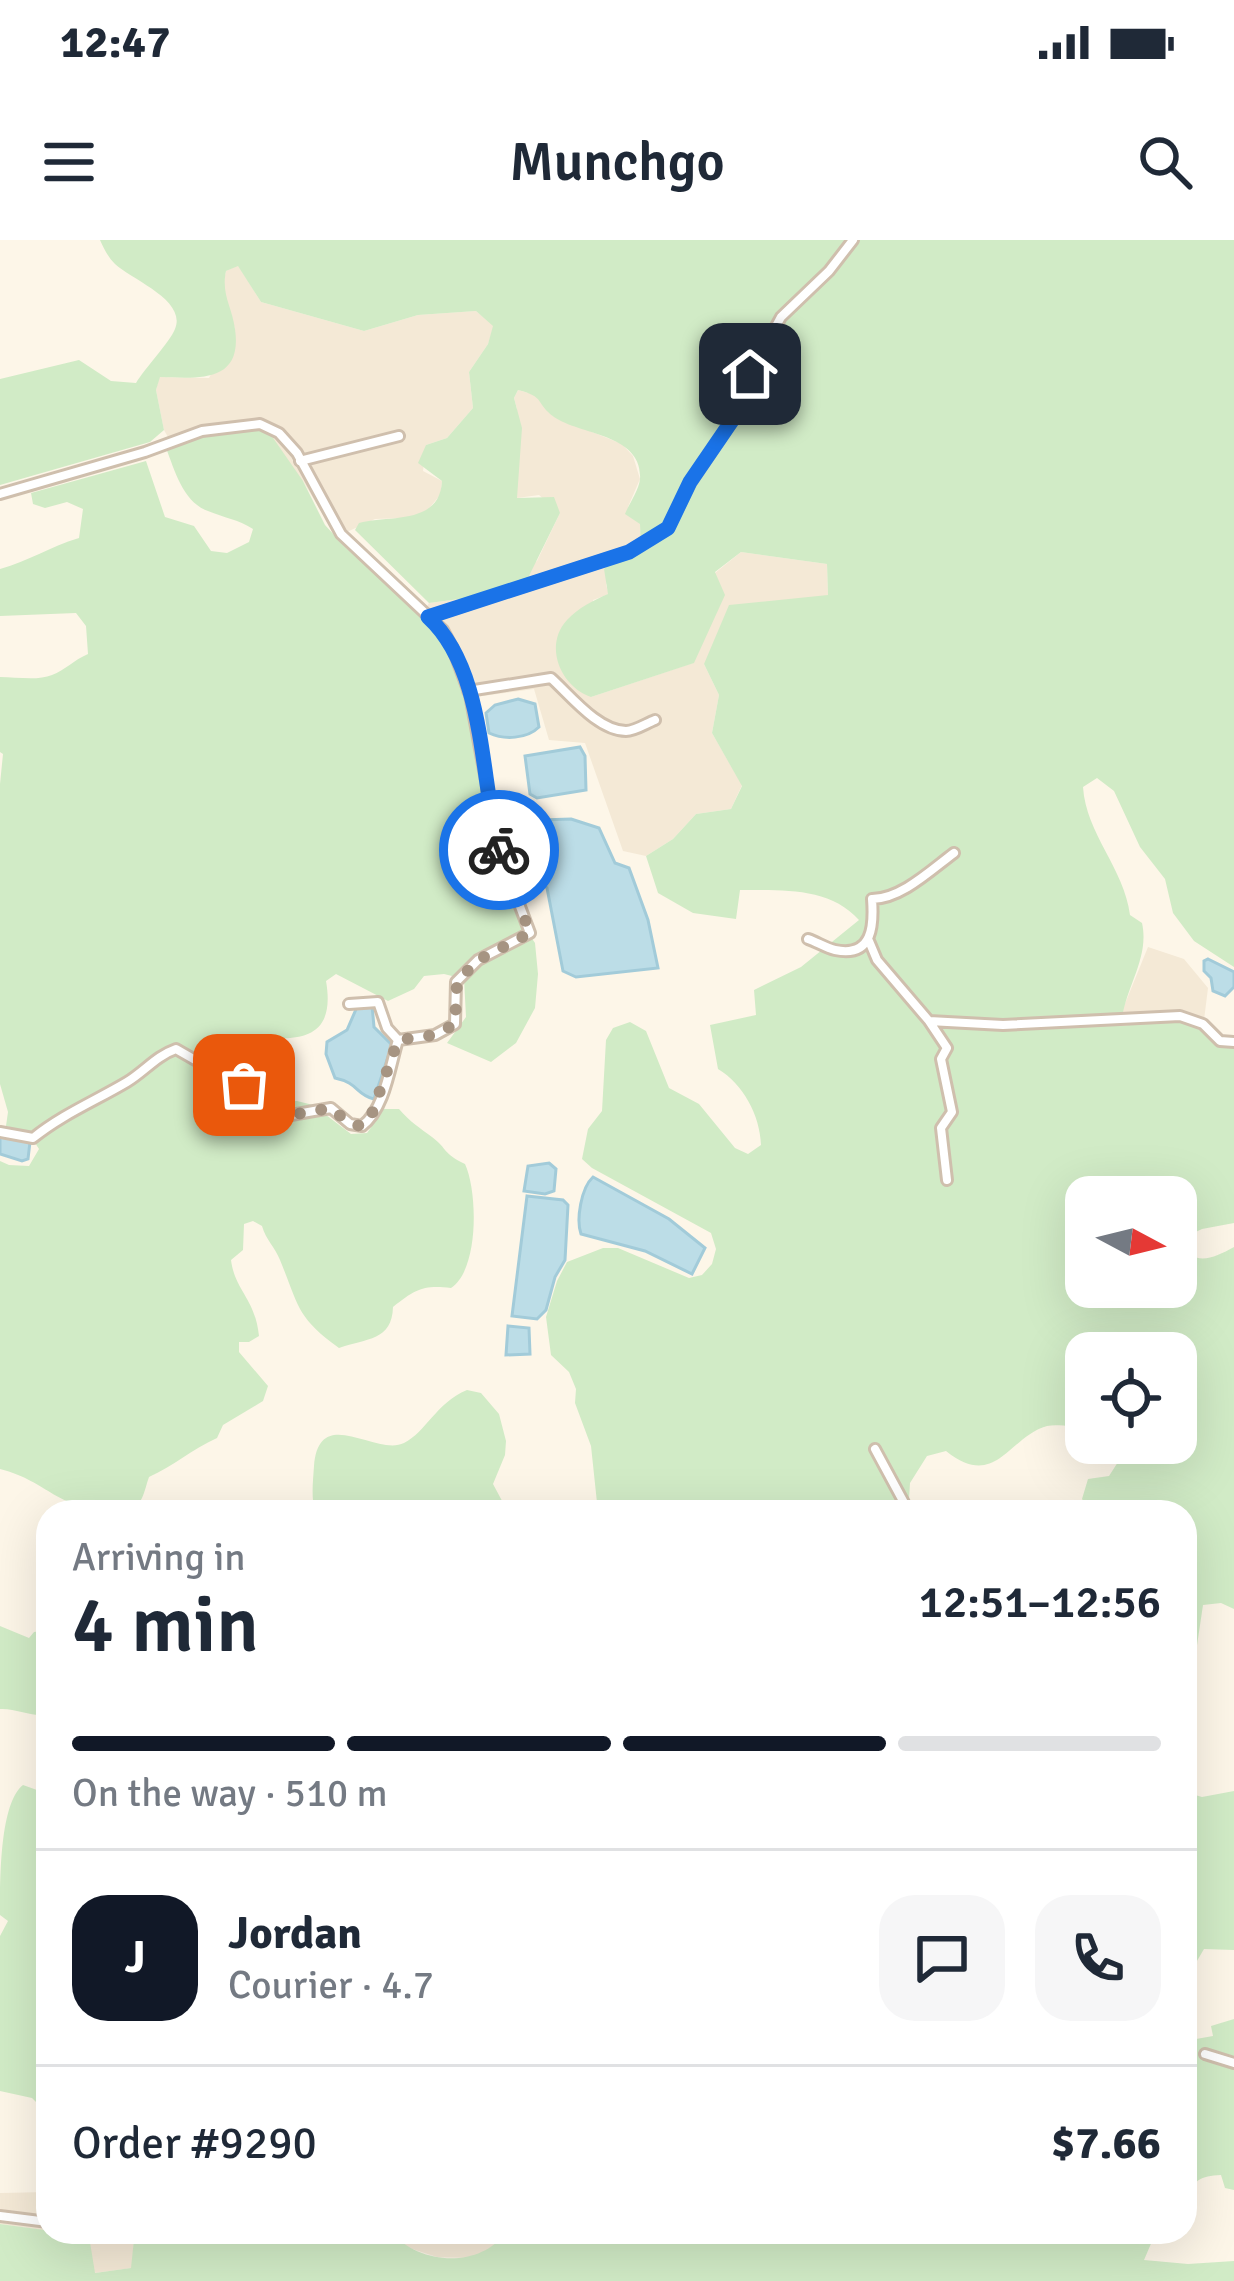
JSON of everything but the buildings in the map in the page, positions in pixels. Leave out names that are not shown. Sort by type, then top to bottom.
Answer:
[{"type":"street","points":[[428,617],[629,552],[668,528],[690,482],[744,403],[750,374],[781,317],[854,240]]},
{"type":"street","points":[[0,494],[213,429],[270,427],[301,461],[341,534],[443,630],[468,691],[495,834],[530,933],[478,960],[457,982],[455,1024],[435,1035],[398,1040]]},
{"type":"street","points":[[301,461],[399,436]]},
{"type":"street","points":[[468,691],[551,678],[612,727],[628,731],[655,720]]},
{"type":"street","points":[[808,939],[836,950],[852,950],[869,940],[874,927],[872,899],[904,888],[954,853]]},
{"type":"street","points":[[869,940],[877,960],[946,1048],[941,1059],[952,1112],[941,1128],[947,1180]]},
{"type":"street","points":[[349,1004],[378,1002],[387,1028],[398,1040]]},
{"type":"street","points":[[929,1021],[1013,1025],[1180,1016],[1202,1024],[1220,1041],[1234,1042]]},
{"type":"street","points":[[0,1132],[33,1138],[176,1049],[291,1115],[331,1108],[350,1124],[362,1126],[382,1093],[398,1040]]},
{"type":"street","points":[[875,1449],[903,1500]]},
{"type":"street","points":[[1205,2054],[1234,2063]]},
{"type":"street","points":[[0,2216],[36,2220]]},
{"type":"shaded area","points":[[238,265],[261,302],[364,331],[418,315],[476,311],[494,326],[469,372],[473,408],[447,438],[426,445],[423,471],[442,481],[441,494],[426,512],[375,519],[336,537],[303,481],[201,435],[173,446],[164,430],[156,390],[159,377],[209,378],[235,329],[222,289],[226,271]]},
{"type":"shaded area","points":[[518,390],[536,395],[553,416],[622,444],[633,456],[640,479],[628,507],[640,523],[642,553],[613,561],[606,585],[609,594],[593,600],[591,697],[693,663],[715,573],[741,552],[827,564],[828,595],[704,664],[719,695],[712,733],[742,785],[731,809],[696,814],[673,839],[646,856],[623,851],[585,743],[549,740],[534,689],[468,698],[450,652],[421,616],[429,603],[467,598],[537,561],[560,513],[539,495],[517,498],[514,398]]},
{"type":"shaded area","points":[[1148,947],[1184,959],[1208,988],[1203,1028],[1121,1026],[1122,1011]]},
{"type":"shaded area","points":[[36,2192],[36,2229],[0,2224],[0,2193]]},
{"type":"shaded area","points":[[89,2244],[134,2244],[132,2268],[94,2273]]},
{"type":"shaded area","points":[[497,2244],[473,2258],[437,2257],[403,2246]]},
{"type":"green space","points":[[100,240],[1234,240],[1234,967],[1194,941],[1173,913],[1165,879],[1140,847],[1114,791],[1097,778],[1083,787],[1091,820],[1121,882],[1130,915],[1142,923],[1143,949],[1121,1026],[1181,1021],[1234,1046],[1234,1223],[1197,1231],[1197,1176],[1065,1176],[1065,1308],[1197,1308],[1197,1258],[1234,1247],[1234,1609],[1221,1603],[1203,1605],[1197,1645],[1197,1500],[1082,1499],[1088,1479],[1109,1476],[1117,1464],[1197,1464],[1197,1332],[1065,1332],[1065,1426],[1047,1426],[1034,1432],[990,1464],[963,1462],[946,1451],[927,1456],[910,1483],[910,1500],[597,1500],[591,1446],[575,1403],[576,1389],[569,1372],[551,1355],[546,1317],[557,1281],[567,1262],[603,1248],[618,1248],[689,1278],[702,1275],[716,1249],[711,1233],[582,1159],[588,1129],[602,1111],[606,1040],[613,1028],[630,1022],[646,1031],[669,1088],[699,1104],[735,1148],[748,1154],[761,1145],[757,1123],[742,1092],[718,1069],[710,1025],[756,1015],[754,990],[801,967],[859,920],[820,896],[772,890],[740,890],[736,919],[693,913],[658,893],[646,856],[673,839],[696,814],[731,809],[742,786],[712,733],[719,695],[704,664],[729,605],[828,595],[827,564],[741,552],[715,572],[725,595],[694,663],[591,697],[580,692],[564,675],[556,642],[571,616],[608,594],[604,569],[641,552],[640,524],[625,514],[640,479],[631,453],[621,444],[554,417],[537,398],[518,390],[514,398],[522,428],[517,498],[554,497],[560,513],[528,578],[467,598],[429,603],[355,530],[359,523],[411,516],[433,505],[442,481],[418,463],[426,445],[447,438],[473,408],[469,372],[488,344],[493,326],[476,311],[418,315],[364,331],[261,302],[238,266],[226,271],[225,279],[235,329],[232,360],[225,369],[202,377],[160,377],[156,390],[164,430],[150,442],[0,485],[0,379],[79,360],[111,381],[136,383],[175,329],[177,319],[166,300],[115,264]]},
{"type":"green space","points":[[255,429],[271,435],[303,481],[325,525],[440,637],[468,698],[492,838],[523,925],[535,943],[535,1008],[516,1043],[491,1062],[447,1043],[466,1017],[464,979],[424,976],[414,989],[388,1001],[336,974],[326,981],[325,1017],[308,1034],[248,1036],[240,1069],[203,1053],[204,1075],[246,1103],[313,1105],[351,1134],[367,1133],[384,1109],[399,1109],[465,1164],[474,1211],[467,1265],[451,1288],[414,1292],[393,1307],[383,1332],[339,1348],[300,1310],[262,1226],[253,1221],[244,1224],[243,1250],[231,1260],[254,1312],[259,1336],[239,1342],[239,1352],[268,1386],[263,1401],[223,1425],[217,1438],[149,1477],[141,1500],[65,1500],[0,1469],[0,1161],[29,1166],[39,1149],[28,1132],[6,1126],[8,1112],[0,1084],[0,677],[46,677],[88,654],[86,626],[76,613],[0,616],[0,569],[79,538],[83,509],[67,502],[45,508],[33,504],[31,493],[146,461],[165,517],[194,526],[211,551],[227,553],[249,542],[253,529],[199,507],[181,485],[166,448],[201,435]]},
{"type":"green space","points":[[467,1390],[481,1393],[499,1414],[505,1455],[493,1484],[502,1500],[314,1500],[314,1466],[318,1447],[326,1438],[337,1435],[379,1444],[404,1443],[447,1402]]},
{"type":"green space","points":[[0,1626],[29,1638],[36,1632],[36,1715],[0,1709]]},
{"type":"green space","points":[[23,1785],[36,1790],[36,2102],[0,2091],[0,1936],[8,1921],[0,1915],[1,1862],[15,1794]]},
{"type":"green space","points":[[1234,1791],[1234,1950],[1204,1949],[1197,1961],[1197,1796]]},
{"type":"green space","points":[[1234,2019],[1234,2190],[1225,2188],[1221,2175],[1197,2181],[1197,2039],[1213,2036],[1211,2026]]},
{"type":"green space","points":[[0,2224],[36,2229],[36,2244],[90,2244],[95,2273],[131,2268],[133,2244],[405,2244],[449,2258],[466,2257],[495,2244],[1151,2244],[1144,2260],[1234,2261],[1234,2281],[0,2281]]},
{"type":"water","points":[[518,699],[535,704],[539,727],[515,737],[489,733],[486,713],[495,705]]},
{"type":"water","points":[[580,747],[585,756],[586,790],[537,798],[530,794],[525,756]]},
{"type":"water","points":[[571,819],[599,828],[615,863],[629,868],[648,920],[658,968],[576,977],[563,971],[547,888],[528,828],[541,820]]},
{"type":"water","points":[[1208,959],[1234,972],[1234,987],[1225,996],[1213,991],[1204,971]]},
{"type":"water","points":[[372,1005],[374,1027],[392,1045],[374,1099],[335,1078],[326,1054],[327,1042],[347,1030],[357,1007]]},
{"type":"water","points":[[0,1135],[30,1142],[28,1159],[0,1154]]},
{"type":"water","points":[[549,1163],[556,1169],[554,1191],[524,1191],[528,1166]]},
{"type":"water","points":[[593,1177],[669,1219],[705,1248],[692,1274],[645,1251],[581,1234],[581,1204]]},
{"type":"water","points":[[527,1196],[563,1200],[568,1205],[565,1260],[546,1310],[537,1319],[512,1316]]},
{"type":"water","points":[[508,1326],[529,1328],[530,1354],[506,1355]]},
{"type":"way so far","points":[[244,1085],[291,1115],[331,1108],[350,1124],[362,1126],[370,1119],[398,1040],[435,1035],[455,1024],[457,982],[478,960],[530,933],[499,850]]},
{"type":"route","points":[[499,850],[470,695],[443,630],[428,617],[629,552],[668,528],[690,482],[744,403],[750,374]]}]
